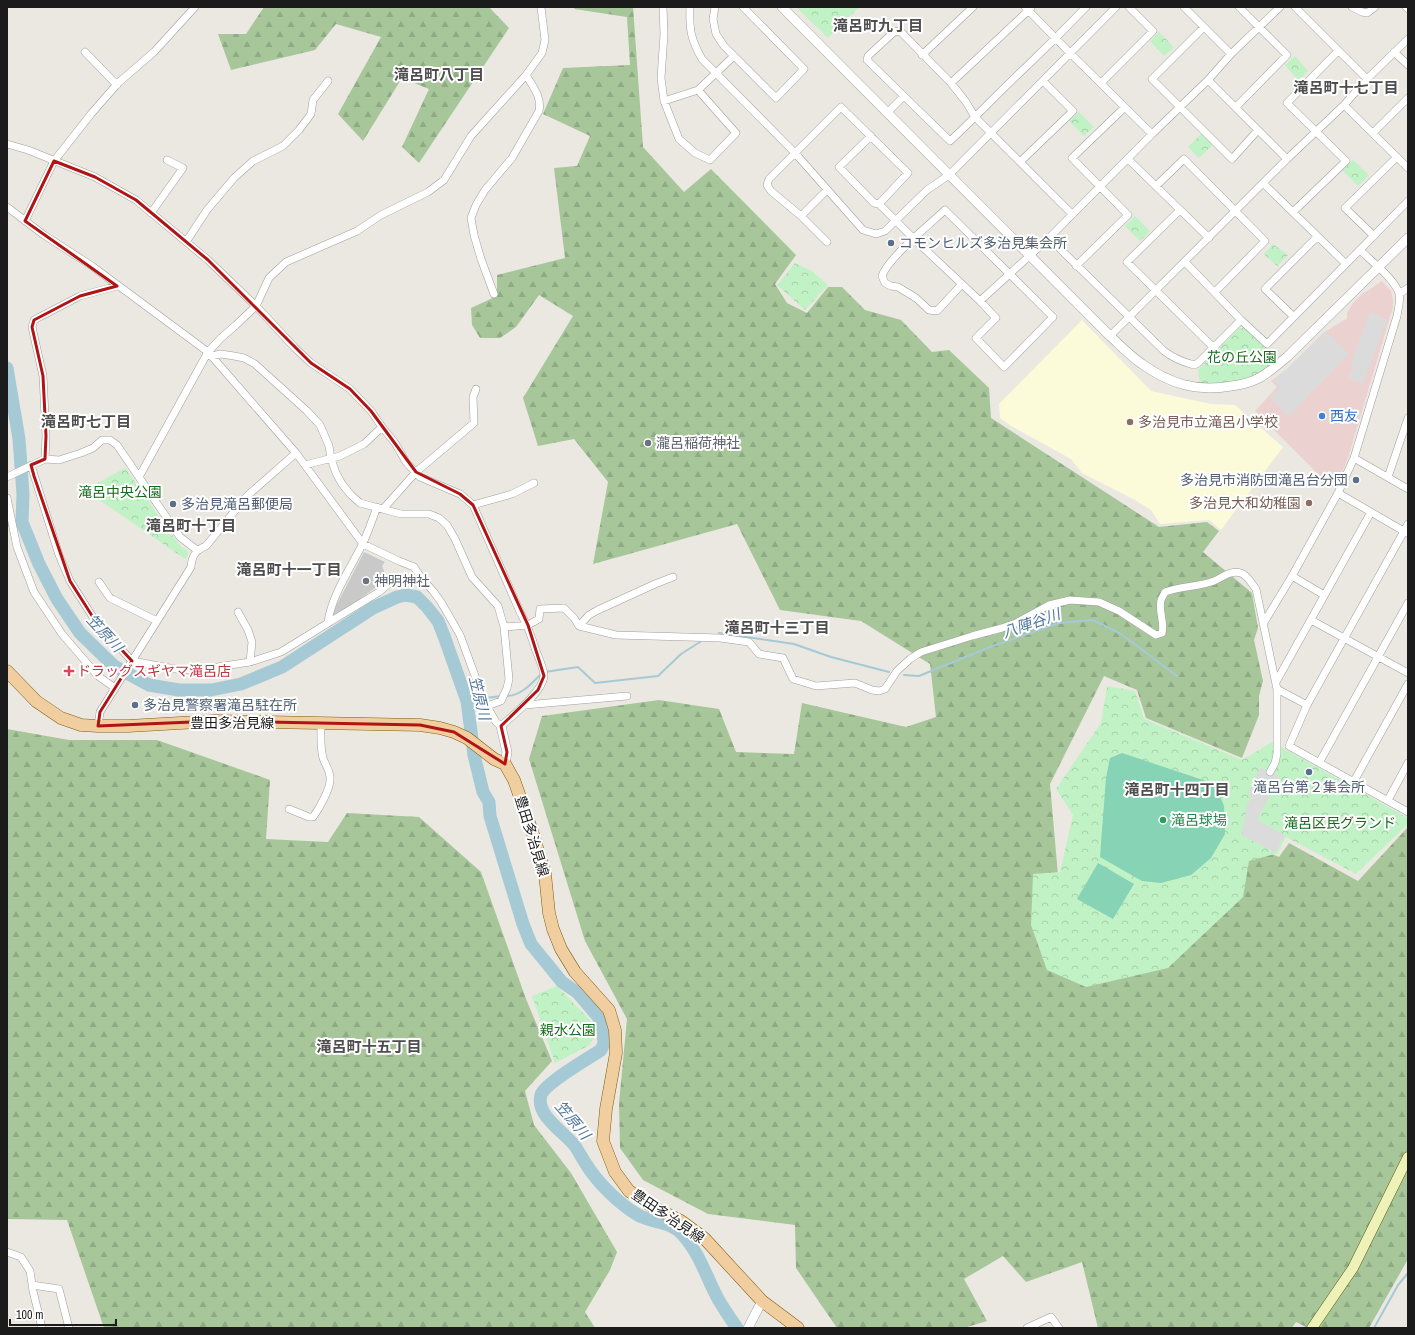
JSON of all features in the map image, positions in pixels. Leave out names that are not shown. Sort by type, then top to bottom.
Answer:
[{"type":"main road","name":"豊田多治見線","points":[[7,670],[36,701],[51,712],[80,725],[98,726],[215,721],[420,725],[454,732],[467,738],[499,761],[514,780],[533,834],[545,874],[549,913],[553,929],[561,949],[575,972],[609,1010],[615,1030],[616,1053],[606,1109],[603,1141],[615,1172],[630,1190],[655,1208],[681,1222],[704,1238],[762,1301],[798,1328]]},
{"type":"main road","points":[[1312,1328],[1353,1268],[1408,1158]]},
{"type":"street","points":[[25,221],[54,161],[90,114],[117,85],[154,52],[195,7]]},
{"type":"street","points":[[139,477],[209,354],[220,338],[256,306],[268,278],[286,262],[357,231],[381,216],[428,192],[444,180],[471,136],[526,75],[542,53],[545,40],[541,7]]},
{"type":"street","points":[[663,7],[664,34],[661,78],[664,101],[679,138],[695,153],[710,160],[736,133],[698,90]]},
{"type":"street","points":[[690,7],[689,25],[694,45],[702,59],[795,153],[864,230],[876,234],[885,231],[927,190],[949,175],[1116,7]]},
{"type":"street","points":[[715,7],[713,19],[716,34],[724,46],[776,98],[804,69],[743,7]]},
{"type":"street","points":[[782,7],[1110,336],[1141,364],[1164,378],[1181,385],[1217,389],[1243,384],[1258,378],[1272,369],[1287,357],[1408,238]]},
{"type":"street","points":[[922,55],[972,7]]},
{"type":"street","points":[[1072,214],[990,133],[975,117],[951,83],[900,31],[894,32],[868,56],[867,60],[950,141],[975,117],[1056,39],[1086,7]]},
{"type":"street","points":[[1101,83],[1153,31],[1129,7]]},
{"type":"street","points":[[1184,7],[1231,54]]},
{"type":"street","points":[[1236,107],[1287,55],[1239,7]]},
{"type":"street","points":[[980,300],[1049,238],[1208,80],[1231,54],[1280,7]]},
{"type":"street","points":[[1295,7],[1367,79]]},
{"type":"street","points":[[1352,7],[1362,12],[1367,12],[1376,7]]},
{"type":"street","points":[[951,83],[1029,8],[1056,39],[1124,108],[1152,134]]},
{"type":"street","points":[[1204,27],[1152,79],[1232,159],[1258,130]]},
{"type":"street","points":[[1110,336],[1408,39]]},
{"type":"street","points":[[1293,212],[1346,161],[1287,103],[1338,51]]},
{"type":"street","points":[[85,52],[117,85]]},
{"type":"street","points":[[1394,52],[1408,65]]},
{"type":"street","points":[[664,101],[698,90],[734,56]]},
{"type":"street","points":[[494,294],[480,259],[471,218],[476,205],[485,190],[512,158],[539,111],[541,104],[538,93],[526,75]]},
{"type":"street","points":[[1208,80],[1287,159]]},
{"type":"street","points":[[186,242],[207,210],[234,178],[253,161],[282,146],[299,130],[312,114],[313,100],[328,81]]},
{"type":"street","points":[[1020,162],[1073,111],[1043,81]]},
{"type":"street","points":[[887,113],[904,96]]},
{"type":"street","points":[[1373,133],[1408,98]]},
{"type":"street","points":[[1344,104],[1408,168]]},
{"type":"street","points":[[827,242],[801,216],[770,191],[767,184],[769,179],[841,107],[908,173],[879,204]]},
{"type":"street","points":[[1076,266],[1128,215],[1072,158],[1124,108]]},
{"type":"street","points":[[871,136],[839,167],[874,203],[879,204],[914,239],[980,300],[996,318],[976,338],[1004,367],[1053,317],[945,210],[914,239],[884,269],[882,276],[885,283],[898,287],[916,298],[929,310],[937,311],[962,284]]},
{"type":"street","points":[[7,144],[28,150],[95,178],[136,200],[208,260],[256,306],[311,363],[350,389],[372,411],[382,427],[395,443],[406,462],[420,477],[460,494],[473,505],[521,614],[528,625],[544,676],[538,690],[525,705],[501,726]]},
{"type":"street","points":[[1374,236],[1346,208],[1397,157]]},
{"type":"street","points":[[1128,159],[1209,238]]},
{"type":"street","points":[[1156,186],[1184,159],[1265,241],[1215,292]]},
{"type":"street","points":[[151,213],[183,168],[167,160]]},
{"type":"street","points":[[1263,183],[1346,264]]},
{"type":"street","points":[[801,216],[827,190]]},
{"type":"street","points":[[1185,262],[1241,320],[1267,344],[1408,201]]},
{"type":"street","points":[[7,207],[44,235],[92,266],[209,354],[296,453],[363,544],[414,567],[441,602],[460,635],[486,704],[496,722],[501,726],[507,752],[499,761]]},
{"type":"street","points":[[1180,210],[1127,262],[1214,348]]},
{"type":"street","points":[[1293,316],[1265,289],[1317,237]]},
{"type":"street","points":[[1049,238],[1164,351],[1172,357],[1185,363],[1194,365],[1214,348],[1241,320]]},
{"type":"street","points":[[1262,624],[1292,576],[1338,493],[1354,458],[1397,316],[1400,301],[1399,294],[1390,278],[1360,250]]},
{"type":"street","points":[[45,459],[46,436],[43,376],[32,327],[34,320],[80,296],[117,286]]},
{"type":"street","points":[[1399,294],[1408,288]]},
{"type":"street","points":[[209,354],[221,354],[244,358],[255,364],[307,411],[320,425],[329,446],[330,459],[336,473],[350,495],[360,503],[401,514],[429,514],[439,518],[447,525],[472,577],[498,606],[504,627],[509,679],[507,688],[501,700],[486,704]]},
{"type":"street","points":[[328,622],[329,614],[340,588],[380,508],[416,472],[474,423],[473,397],[476,389]]},
{"type":"street","points":[[1388,477],[1405,440],[1408,418]]},
{"type":"street","points":[[305,465],[340,456],[364,444],[382,427]]},
{"type":"street","points":[[7,477],[45,459],[59,460],[93,448],[102,440],[110,440],[117,445],[180,537],[197,550]]},
{"type":"street","points":[[98,726],[100,712],[191,567],[191,562],[197,550],[206,546],[247,496],[296,453]]},
{"type":"street","points":[[1354,458],[1408,489]]},
{"type":"street","points":[[31,465],[57,549],[70,581],[96,622],[132,661],[175,669],[198,670],[250,662],[281,652],[379,592],[392,581],[412,582],[422,579]]},
{"type":"street","points":[[473,505],[512,494],[534,483]]},
{"type":"street","points":[[1338,493],[1406,532]]},
{"type":"street","points":[[7,498],[17,547],[34,592],[62,634],[98,676],[115,688]]},
{"type":"street","points":[[1276,686],[1324,595],[1371,512]]},
{"type":"street","points":[[1408,524],[1406,532],[1344,637],[1307,705],[1289,746],[1408,812]]},
{"type":"street","points":[[504,627],[528,625],[539,619],[540,609],[564,608],[574,618],[579,626],[616,635],[720,638],[749,642],[759,654],[783,658],[792,679],[816,686],[855,683],[872,690],[879,691],[885,689],[897,671],[920,652],[1002,628],[1016,623],[1049,605],[1070,600],[1099,602],[1119,611],[1156,635],[1162,633],[1164,627],[1161,613],[1161,601],[1165,592],[1214,581],[1232,572],[1242,574],[1250,580],[1256,589],[1276,686],[1277,754],[1275,763],[1270,772]]},
{"type":"street","points":[[1292,576],[1324,595]]},
{"type":"street","points":[[579,626],[590,615],[598,610],[655,584],[673,578]]},
{"type":"street","points":[[99,582],[110,598],[157,621]]},
{"type":"street","points":[[1319,763],[1408,603]]},
{"type":"street","points":[[238,612],[248,630],[252,642],[250,662]]},
{"type":"street","points":[[1311,620],[1408,673]]},
{"type":"street","points":[[1354,781],[1408,684]]},
{"type":"street","points":[[1276,686],[1307,705]]},
{"type":"street","points":[[525,705],[627,696]]},
{"type":"street","points":[[289,809],[308,817],[313,817],[324,798],[330,782],[330,776],[323,756],[321,724]]},
{"type":"street","points":[[1388,800],[1408,763]]},
{"type":"street","points":[[7,1252],[21,1257],[30,1271],[42,1328]]},
{"type":"street","points":[[32,1285],[59,1289],[69,1328]]},
{"type":"street","points":[[749,1326],[762,1301]]},
{"type":"street","points":[[1027,1328],[1051,1317],[1059,1328]]},
{"type":"highlighted area","points":[[54,161],[95,177],[136,200],[208,260],[311,363],[350,389],[371,411],[416,472],[460,494],[473,505],[528,625],[542,668],[544,676],[538,690],[501,726],[507,752],[505,764],[454,732],[420,725],[215,721],[98,726],[100,712],[132,661],[96,622],[70,581],[34,476],[31,465],[45,459],[46,436],[43,376],[32,327],[34,320],[80,296],[117,286],[25,221]]},
{"type":"shaded area","points":[[1382,281],[1391,291],[1393,307],[1349,455],[1334,487],[1331,487],[1255,411],[1277,387],[1271,381],[1288,368],[1323,333],[1347,319],[1347,313],[1353,303],[1363,293]]},
{"type":"shaded area","points":[[1370,312],[1387,319],[1363,384],[1348,378],[1354,364],[1351,363]]},
{"type":"shaded area","name":"多治見市立滝呂小学校","points":[[1082,320],[1151,391],[1211,404],[1235,405],[1283,447],[1221,530],[1209,520],[1160,524],[1151,510],[1135,500],[1082,473],[1071,459],[1011,426],[1000,418],[999,404]]},
{"type":"shaded area","points":[[1326,331],[1349,354],[1289,416],[1270,398],[1280,387],[1273,380],[1288,368]]},
{"type":"shaded area","name":"神明神社","points":[[364,552],[385,562],[382,566],[386,576],[379,585],[344,612],[338,615],[332,614]]},
{"type":"shaded area","points":[[1260,768],[1280,776],[1257,820],[1285,835],[1275,853],[1242,835],[1247,805],[1252,797],[1248,794]]},
{"type":"green space","points":[[264,7],[489,7],[509,28],[419,163],[402,147],[429,89],[402,78],[363,141],[338,114],[381,37],[336,24],[315,50],[231,70],[218,34],[246,34]]},
{"type":"green space","points":[[576,7],[633,7],[643,147],[684,192],[711,169],[796,255],[775,284],[787,303],[807,313],[828,287],[842,287],[865,310],[901,320],[932,352],[949,350],[989,388],[991,418],[1159,527],[1207,522],[1219,531],[1203,552],[1252,593],[1258,628],[1254,640],[1263,681],[1259,696],[1259,715],[1242,758],[1146,718],[1137,690],[1104,676],[1050,784],[1060,898],[1252,845],[1279,857],[1289,843],[1358,881],[1408,827],[1408,1259],[1369,1328],[1308,1328],[1296,1322],[1292,1328],[1098,1328],[1082,1262],[1026,1282],[1003,1256],[964,1279],[987,1321],[964,1328],[837,1328],[796,1268],[795,1225],[708,1214],[643,1180],[620,1148],[619,1103],[627,1019],[585,941],[529,759],[542,716],[659,700],[719,709],[736,752],[794,754],[802,703],[906,727],[936,717],[930,664],[861,621],[780,610],[737,524],[593,564],[608,482],[574,439],[538,446],[523,398],[573,316],[539,295],[516,327],[500,338],[480,338],[472,325],[471,308],[497,296],[497,275],[565,258],[554,168],[577,166],[590,136],[543,114],[563,68],[630,65],[627,17],[574,9]]},
{"type":"green space","points":[[796,7],[859,7],[828,38]]},
{"type":"green space","points":[[1159,32],[1174,47],[1164,56],[1150,41]]},
{"type":"green space","points":[[1295,56],[1308,71],[1298,80],[1285,65]]},
{"type":"green space","points":[[1079,112],[1094,127],[1084,136],[1069,121]]},
{"type":"green space","points":[[1203,132],[1215,143],[1199,158],[1188,147]]},
{"type":"green space","points":[[1353,160],[1369,175],[1358,186],[1342,170]]},
{"type":"green space","points":[[1135,216],[1150,231],[1140,241],[1125,226]]},
{"type":"green space","points":[[1273,244],[1288,255],[1277,266],[1264,254]]},
{"type":"green space","points":[[795,263],[812,271],[828,285],[805,310],[777,285]]},
{"type":"green space","name":"花の丘公園","points":[[1239,328],[1245,328],[1277,360],[1259,373],[1241,380],[1200,385],[1198,370]]},
{"type":"green space","name":"滝呂中央公園","points":[[125,468],[174,538],[181,547],[187,550],[188,555],[185,559],[85,490]]},
{"type":"green space","name":"滝呂区民グランド","points":[[1107,686],[1135,691],[1144,719],[1242,760],[1272,742],[1408,818],[1408,824],[1356,874],[1286,837],[1278,853],[1249,861],[1243,897],[1168,968],[1086,987],[1047,970],[1031,925],[1033,874],[1060,872],[1073,815],[1056,789],[1101,723]]},
{"type":"green space","points":[[7,729],[69,740],[157,740],[270,780],[266,839],[328,842],[347,813],[419,817],[481,872],[526,999],[552,1061],[525,1091],[534,1125],[571,1173],[617,1252],[610,1270],[585,1312],[595,1328],[104,1328],[67,1220],[7,1219]]},
{"type":"green space","name":"滝呂球場","points":[[1122,753],[1215,784],[1224,806],[1225,834],[1211,858],[1191,875],[1161,883],[1142,881],[1100,857],[1106,778],[1110,758]]},
{"type":"green space","points":[[1098,863],[1134,884],[1113,919],[1077,899]]},
{"type":"green space","name":"親水公園","points":[[557,986],[590,1020],[595,1033],[590,1045],[555,1063],[532,996]]},
{"type":"waterway","name":"八陣谷川","points":[[7,368],[19,439],[23,494],[22,522],[39,564],[57,599],[80,633],[114,666],[149,685],[179,690],[211,690],[241,684],[282,667],[373,608],[397,597],[406,595],[417,597],[438,621],[467,701],[474,755],[483,792],[489,802],[490,816],[523,924],[531,944],[562,982],[578,993],[600,1019],[603,1033],[604,1043],[601,1050],[550,1084],[544,1090],[541,1095],[540,1102],[542,1109],[552,1123],[575,1146],[596,1178],[616,1199],[643,1218],[667,1224],[682,1234],[693,1248],[717,1297],[737,1328]]},
{"type":"waterway","points":[[7,526],[22,522]]},
{"type":"waterway","name":"八陣谷川","points":[[904,675],[919,676],[990,647],[1059,623],[1093,620],[1121,634],[1177,676]]},
{"type":"waterway","name":"八陣谷川","points":[[719,633],[794,644],[831,657],[889,672]]},
{"type":"waterway","name":"八陣谷川","points":[[545,672],[578,667],[595,683],[658,676],[681,654],[700,642]]},
{"type":"waterway","name":"八陣谷川","points":[[506,696],[521,692],[541,674]]},
{"type":"waterway","name":"八陣谷川","points":[[486,698],[501,696]]},
{"type":"waterway","name":"八陣谷川","points":[[467,701],[481,699]]},
{"type":"waterway","points":[[1374,1328],[1398,1285],[1408,1273]]},
{"type":"place","name":"コモンヒルズ多治見集会所","points":[[891,243]]},
{"type":"place","name":"西友","points":[[1322,416]]},
{"type":"place","name":"多治見市立滝呂小学校","points":[[1130,422]]},
{"type":"place","name":"瀧呂稲荷神社","points":[[648,443]]},
{"type":"place","name":"多治見市消防団滝呂台分団","points":[[1356,480]]},
{"type":"place","name":"多治見大和幼稚園","points":[[1309,503]]},
{"type":"place","name":"多治見滝呂郵便局","points":[[173,504]]},
{"type":"place","name":"神明神社","points":[[366,581]]},
{"type":"place","name":"ドラッグスギヤマ滝呂店","points":[[69,671]]},
{"type":"place","name":"多治見警察署滝呂駐在所","points":[[135,705]]},
{"type":"place","name":"滝呂台第２集会所","points":[[1309,772]]},
{"type":"place","name":"滝呂球場","points":[[1163,820]]},
{"type":"district","name":"滝呂町九丁目","points":[[878,25]]},
{"type":"district","name":"滝呂町八丁目","points":[[439,74]]},
{"type":"district","name":"滝呂町十七丁目","points":[[1346,87]]},
{"type":"district","name":"滝呂町七丁目","points":[[86,421]]},
{"type":"district","name":"滝呂町十丁目","points":[[191,525]]},
{"type":"district","name":"滝呂町十一丁目","points":[[289,569]]},
{"type":"district","name":"滝呂町十三丁目","points":[[777,627]]},
{"type":"district","name":"滝呂町十四丁目","points":[[1177,789]]},
{"type":"district","name":"滝呂町十五丁目","points":[[369,1046]]},
{"type":"water label","name":"笠原川","points":[[105,633]]},
{"type":"water label","name":"笠原川","points":[[480,698]]},
{"type":"water label","name":"笠原川","points":[[573,1120]]}]
